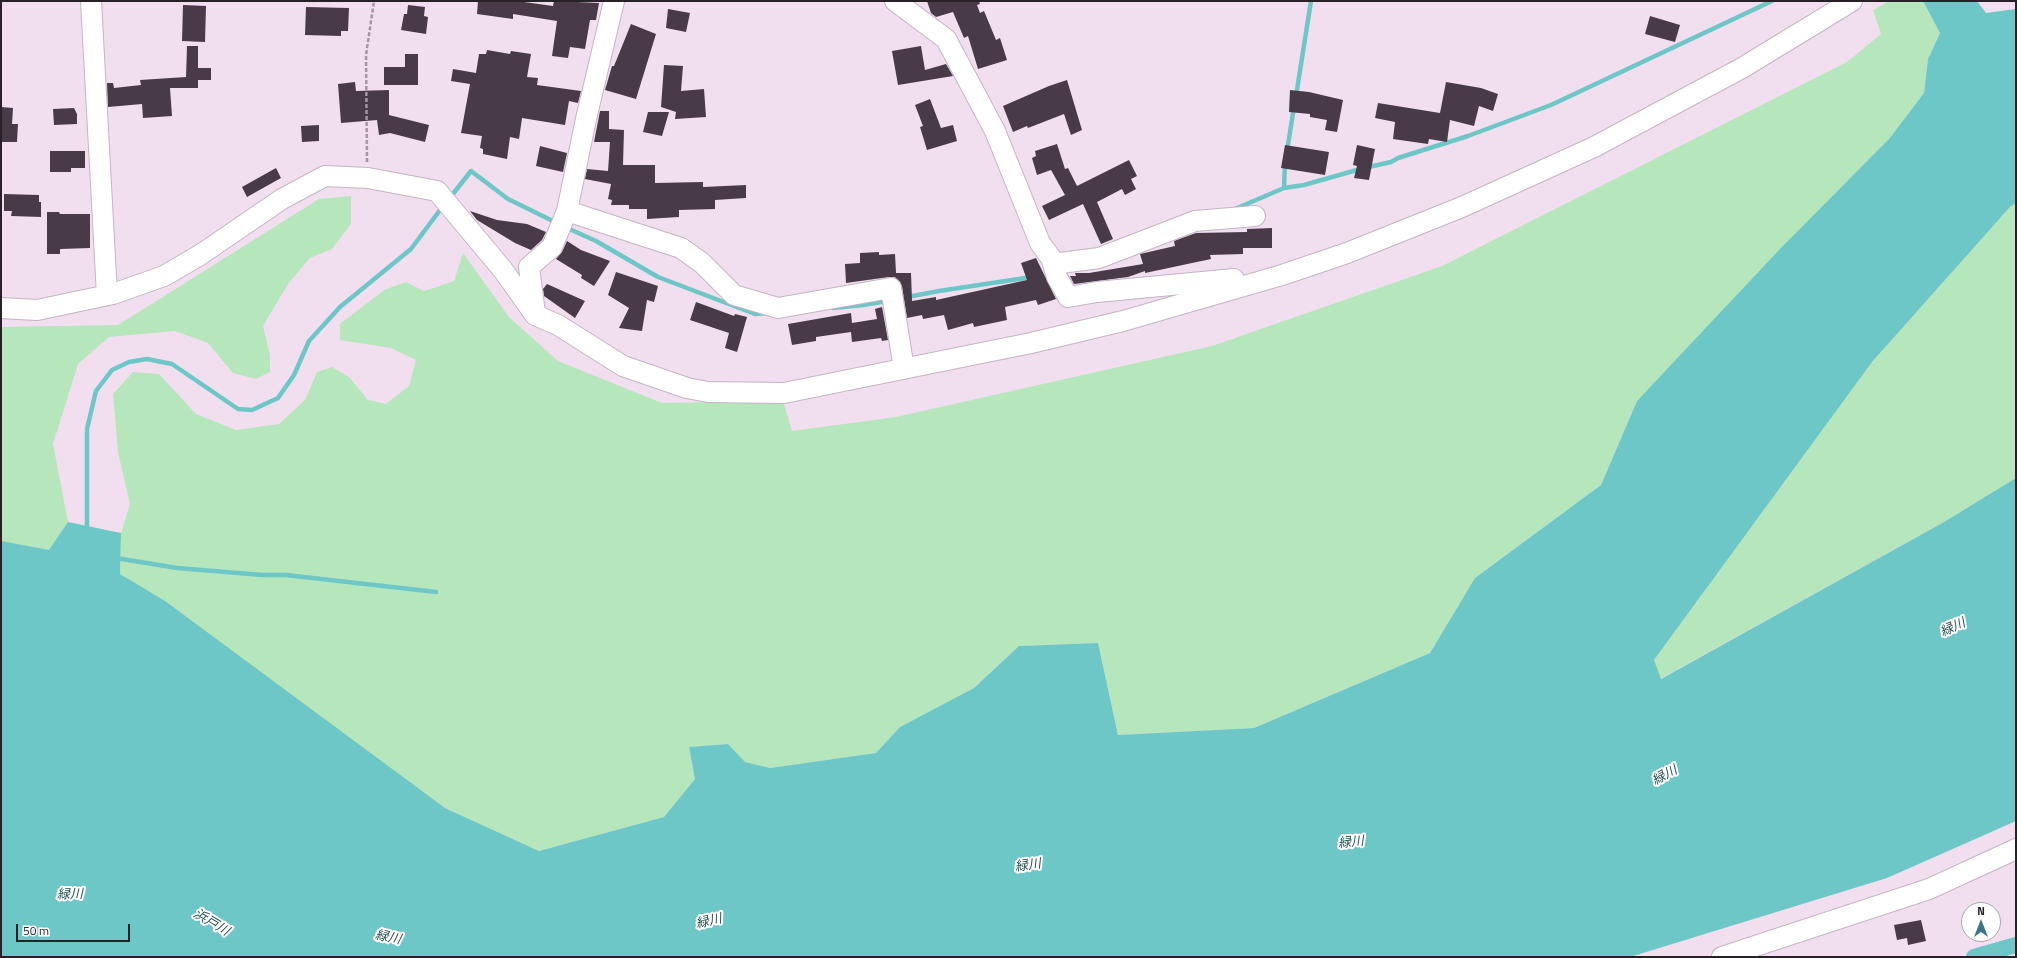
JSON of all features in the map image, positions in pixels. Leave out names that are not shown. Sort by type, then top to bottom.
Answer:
[{"type":"street","points":[[91,1],[107,295]]},
{"type":"street","points":[[535,315],[529,267],[552,247],[568,211],[586,119],[614,1]]},
{"type":"street","points":[[895,1],[946,39],[995,131],[1040,243],[1051,258],[1057,277],[1068,297],[1097,292],[1282,275]]},
{"type":"street","points":[[1,308],[37,310],[107,295],[164,276],[200,255],[282,199],[325,176],[368,178],[437,191],[503,270],[535,315],[558,325],[623,366],[687,388],[708,392],[784,393],[1032,343],[1123,321],[1282,275],[1347,253],[1462,207],[1594,147],[1742,68],[1852,1]]},
{"type":"street","points":[[568,211],[681,248],[702,263],[734,295],[778,308],[891,288],[904,369]]},
{"type":"street","points":[[1053,264],[1099,258],[1195,221],[1255,216]]},
{"type":"street","points":[[1722,957],[1930,889],[2016,849]]},
{"type":"path","points":[[368,178],[366,55],[374,1]]},
{"type":"shaded area","points":[[1889,1],[1923,1],[1940,33],[1928,59],[1924,93],[1889,139],[1637,401],[1601,485],[1475,578],[1430,653],[1254,728],[1118,735],[1098,643],[1019,646],[974,688],[900,727],[876,753],[770,768],[745,762],[728,744],[689,747],[695,779],[664,817],[539,851],[445,808],[120,574],[121,533],[130,504],[118,452],[113,394],[133,372],[159,374],[196,414],[236,430],[279,424],[305,400],[317,372],[332,367],[349,377],[368,400],[386,404],[409,386],[416,360],[391,348],[340,340],[340,324],[384,290],[406,282],[424,291],[454,281],[463,253],[509,317],[558,361],[662,403],[783,401],[792,431],[896,417],[1212,346],[1442,266],[1847,62],[1881,34],[1873,10]]},
{"type":"shaded area","points":[[351,196],[351,224],[332,249],[310,258],[288,284],[263,326],[270,355],[270,372],[256,379],[233,373],[208,343],[175,331],[109,337],[78,364],[53,444],[68,522],[49,551],[1,557],[1,327],[118,325],[319,199]]},
{"type":"shaded area","points":[[2016,203],[2016,478],[1944,522],[1660,679],[1654,660],[1872,362],[2010,207]]},
{"type":"water","points":[[1923,1],[1977,1],[1986,13],[2016,9],[2016,203],[2010,207],[1872,362],[1654,660],[1661,679],[1944,522],[2016,478],[2016,821],[1887,878],[1630,957],[1,957],[1,541],[49,550],[68,522],[121,533],[120,574],[165,601],[445,808],[539,851],[664,817],[695,779],[689,747],[728,744],[745,762],[770,768],[876,753],[900,727],[974,688],[1019,646],[1098,643],[1118,735],[1254,728],[1430,653],[1475,578],[1601,485],[1637,401],[1780,249],[1889,139],[1924,93],[1928,59],[1940,33]]},
{"type":"building","points":[[478,1],[517,1],[553,6],[554,1],[599,3],[596,20],[590,20],[585,49],[570,47],[568,58],[552,56],[557,21],[513,14],[513,19],[477,14]]},
{"type":"building","points":[[927,1],[979,1],[980,4],[977,5],[980,13],[984,11],[996,40],[1000,38],[1007,60],[978,69],[968,36],[964,38],[953,12],[936,17],[931,13]]},
{"type":"building","points":[[183,5],[206,6],[205,42],[182,41]]},
{"type":"building","points":[[408,5],[425,7],[424,16],[428,17],[426,34],[401,30],[404,14],[407,14]]},
{"type":"building","points":[[306,7],[349,8],[348,31],[341,31],[341,36],[305,35]]},
{"type":"building","points":[[668,9],[690,13],[686,32],[666,28]]},
{"type":"building","points":[[1650,16],[1680,25],[1675,42],[1645,34]]},
{"type":"building","points":[[631,24],[656,34],[636,99],[605,90],[612,66],[614,66]]},
{"type":"building","points":[[187,46],[198,46],[198,68],[211,68],[211,80],[198,80],[198,88],[170,88],[172,116],[143,118],[142,104],[108,107],[107,83],[113,83],[114,88],[141,85],[140,80],[186,77]]},
{"type":"building","points":[[921,46],[925,70],[946,64],[953,76],[898,85],[892,51]]},
{"type":"building","points":[[487,50],[510,54],[511,51],[531,54],[527,77],[538,78],[537,85],[581,91],[578,103],[569,101],[565,125],[522,118],[519,139],[510,137],[507,159],[483,154],[483,149],[480,148],[482,136],[461,133],[470,84],[451,81],[453,69],[476,73],[479,54],[486,54]]},
{"type":"building","points":[[405,54],[418,54],[418,85],[384,85],[384,67],[405,67]]},
{"type":"building","points":[[664,65],[683,66],[681,91],[704,89],[706,117],[675,119],[676,112],[661,107]]},
{"type":"building","points":[[1067,80],[1082,130],[1071,135],[1064,114],[1028,128],[1027,126],[1013,132],[1003,106],[1049,86]]},
{"type":"building","points":[[355,82],[356,91],[389,90],[389,115],[429,125],[425,142],[390,133],[379,135],[377,120],[341,123],[338,84]]},
{"type":"building","points":[[1446,82],[1481,88],[1498,94],[1493,111],[1479,106],[1474,126],[1450,120],[1447,142],[1429,139],[1428,144],[1393,139],[1395,122],[1375,118],[1378,103],[1440,113]]},
{"type":"building","points":[[1290,90],[1309,92],[1343,100],[1337,132],[1325,130],[1327,120],[1310,117],[1310,114],[1289,112]]},
{"type":"building","points":[[930,99],[941,128],[953,125],[957,141],[927,150],[920,127],[923,126],[915,105]]},
{"type":"building","points":[[1,107],[13,108],[12,124],[18,124],[17,142],[1,142]]},
{"type":"building","points":[[74,108],[77,114],[77,124],[54,125],[53,109]]},
{"type":"building","points":[[600,111],[609,111],[609,129],[624,130],[623,165],[655,165],[655,183],[703,182],[703,187],[746,185],[746,198],[715,200],[715,209],[679,210],[679,217],[647,219],[647,209],[629,209],[629,205],[611,205],[612,200],[608,199],[611,184],[585,179],[587,169],[608,171],[610,142],[594,142]]},
{"type":"building","points":[[648,112],[669,112],[662,136],[643,132]]},
{"type":"building","points":[[319,125],[319,141],[302,142],[301,126]]},
{"type":"building","points":[[1057,144],[1065,169],[1068,168],[1077,186],[1129,160],[1137,176],[1131,179],[1136,189],[1125,195],[1122,189],[1097,202],[1113,239],[1101,244],[1083,204],[1049,220],[1042,206],[1065,195],[1051,170],[1037,175],[1032,158],[1036,156],[1035,151]]},
{"type":"building","points":[[1285,145],[1329,152],[1325,175],[1281,168]]},
{"type":"building","points":[[1357,145],[1375,149],[1369,180],[1354,178],[1357,166],[1353,165]]},
{"type":"building","points":[[540,146],[567,153],[563,172],[536,166]]},
{"type":"building","points":[[50,151],[85,151],[85,168],[71,168],[71,172],[50,172]]},
{"type":"building","points":[[276,168],[281,178],[247,197],[242,187]]},
{"type":"building","points":[[4,194],[39,195],[39,202],[41,202],[41,217],[11,216],[12,211],[4,211]]},
{"type":"building","points":[[470,211],[497,220],[527,224],[546,232],[542,240],[531,250],[515,243],[477,220]]},
{"type":"building","points":[[47,212],[59,212],[60,214],[90,214],[90,248],[60,249],[60,254],[47,254]]},
{"type":"building","points":[[1272,228],[1272,248],[1243,248],[1243,254],[1210,255],[1211,259],[1145,273],[1145,271],[1128,277],[1074,284],[1070,276],[1076,276],[1075,273],[1089,273],[1143,264],[1140,254],[1175,246],[1174,241],[1196,233],[1247,232],[1247,229]]},
{"type":"building","points":[[567,241],[581,250],[610,261],[594,286],[581,278],[582,275],[556,259],[562,252]]},
{"type":"building","points":[[879,252],[879,255],[895,254],[896,273],[911,273],[912,301],[936,297],[936,300],[1027,280],[1021,263],[1036,258],[1056,299],[1038,305],[1036,300],[1005,307],[1007,320],[974,327],[973,323],[948,330],[944,315],[923,319],[922,315],[907,318],[902,286],[895,277],[846,283],[845,264],[860,263],[860,253]]},
{"type":"building","points":[[616,272],[658,286],[654,302],[647,300],[642,331],[619,328],[629,308],[608,295]]},
{"type":"building","points":[[547,284],[585,301],[575,318],[544,296],[543,289]]},
{"type":"building","points":[[696,302],[734,316],[735,314],[747,317],[737,352],[725,348],[729,333],[690,320]]},
{"type":"building","points":[[882,307],[888,340],[882,341],[881,338],[852,342],[851,332],[816,337],[816,341],[792,345],[788,324],[851,313],[852,323],[877,319],[875,309]]},
{"type":"building","points":[[1921,920],[1926,941],[1908,945],[1907,938],[1897,940],[1894,925]]},
{"type":"waterway","points":[[1296,96],[1311,1]]},
{"type":"waterway","points":[[1235,209],[1284,188],[1304,185],[1391,162],[1398,158],[1468,136],[1551,105],[1772,1]]},
{"type":"waterway","points":[[1287,151],[1294,107]]},
{"type":"waterway","points":[[1284,188],[1285,163]]},
{"type":"waterway","points":[[449,199],[471,171],[508,199],[557,223]]},
{"type":"waterway","points":[[87,532],[87,429],[96,391],[112,370],[129,362],[147,359],[172,364],[238,409],[252,410],[278,398],[294,375],[309,341],[340,307],[411,249],[443,206]]},
{"type":"waterway","points":[[565,227],[596,241],[658,277],[755,314],[766,313]]},
{"type":"waterway","points":[[897,299],[1032,277]]},
{"type":"waterway","points":[[833,308],[888,301]]},
{"type":"waterway","points":[[116,558],[177,568],[262,575],[286,575],[436,592]]},
{"type":"waterway","points":[[1974,957],[2016,945]]},
{"type":"water label","name":"緑川","points":[[1953,628]]},
{"type":"water label","name":"緑川","points":[[1665,776]]},
{"type":"water label","name":"緑川","points":[[1351,843]]},
{"type":"water label","name":"緑川","points":[[1028,866]]},
{"type":"water label","name":"緑川","points":[[70,895]]},
{"type":"water label","name":"緑川","points":[[709,922]]},
{"type":"water label","name":"浜戸川","points":[[211,923]]},
{"type":"water label","name":"緑川","points":[[388,938]]}]
